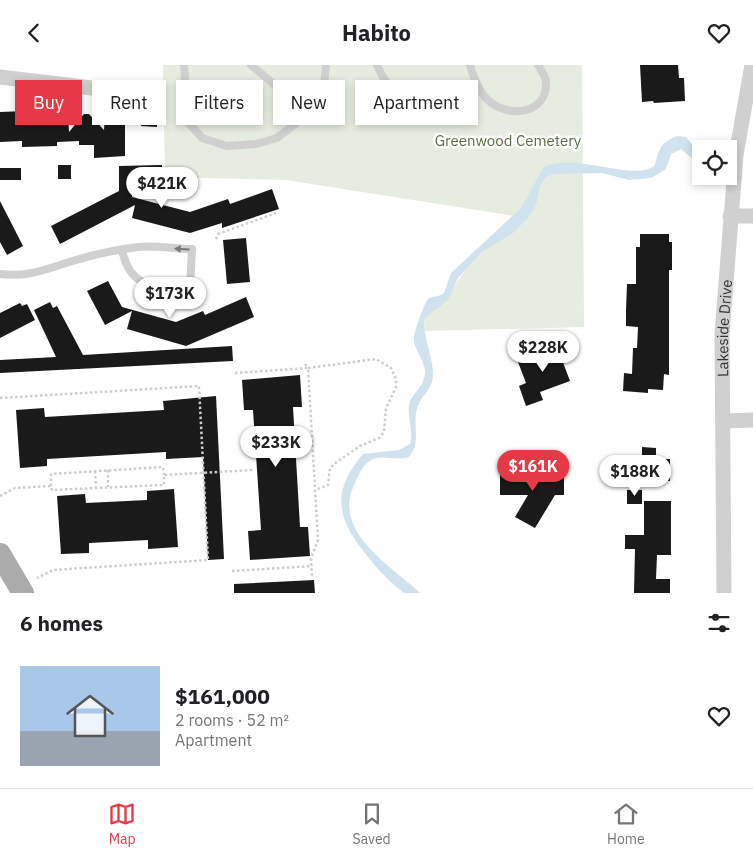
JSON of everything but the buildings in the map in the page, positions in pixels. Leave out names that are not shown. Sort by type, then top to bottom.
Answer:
[{"type":"main road","points":[[0,554],[30,585]]},
{"type":"street","name":"Lakeside Drive","points":[[724,593],[722,333],[736,155],[752,65]]},
{"type":"street","points":[[0,77],[92,88]]},
{"type":"street","points":[[730,216],[753,216]]},
{"type":"street","points":[[724,421],[753,419]]},
{"type":"lane","points":[[184,65],[188,122],[202,138],[227,146],[256,144],[277,138],[291,125]]},
{"type":"lane","points":[[251,65],[273,83]]},
{"type":"lane","points":[[325,80],[326,65]]},
{"type":"lane","points":[[377,65],[384,80]]},
{"type":"lane","points":[[470,65],[474,80]]},
{"type":"lane","points":[[478,87],[492,104],[511,112],[532,110],[544,98],[546,81],[538,65]]},
{"type":"lane","points":[[0,274],[32,274],[60,265],[122,250],[140,247],[192,249],[190,288],[150,284],[135,279],[126,267],[122,250]]},
{"type":"path","points":[[216,239],[218,234],[276,213]]},
{"type":"path","points":[[235,373],[308,369],[376,359],[391,368],[396,379],[396,387],[386,408],[384,432],[379,438],[360,446],[334,464],[330,468],[328,485],[315,490]]},
{"type":"path","points":[[305,364],[308,369],[318,540],[313,551],[312,578]]},
{"type":"path","points":[[0,398],[199,386],[208,561],[53,569],[30,585]]},
{"type":"path","points":[[163,467],[164,485],[52,490],[51,474],[108,471],[163,467]]},
{"type":"path","points":[[164,475],[253,469]]},
{"type":"path","points":[[95,471],[96,488]]},
{"type":"path","points":[[108,471],[108,487]]},
{"type":"path","points":[[0,496],[15,488],[51,486]]},
{"type":"path","points":[[232,571],[312,566]]},
{"type":"green space","name":"Greenwood Cemetery","points":[[163,65],[582,65],[584,327],[425,331],[425,318],[449,294],[476,258],[518,228],[527,218],[286,180],[165,177],[166,80],[163,80]]},
{"type":"water","points":[[677,136],[686,137],[692,144],[692,158],[681,149],[671,154],[666,169],[651,178],[629,180],[602,173],[553,174],[546,177],[540,186],[536,205],[528,218],[513,233],[482,252],[458,278],[448,300],[425,318],[424,325],[433,378],[417,409],[415,421],[416,439],[413,451],[409,457],[375,458],[368,462],[357,478],[349,502],[351,518],[358,533],[368,547],[420,593],[404,593],[381,572],[358,544],[344,519],[342,494],[345,482],[352,468],[363,454],[399,450],[410,444],[409,405],[412,397],[423,382],[425,371],[415,346],[414,338],[427,300],[444,293],[451,273],[521,208],[544,167],[557,163],[572,163],[620,170],[646,170],[655,165],[660,150],[667,141]]}]
